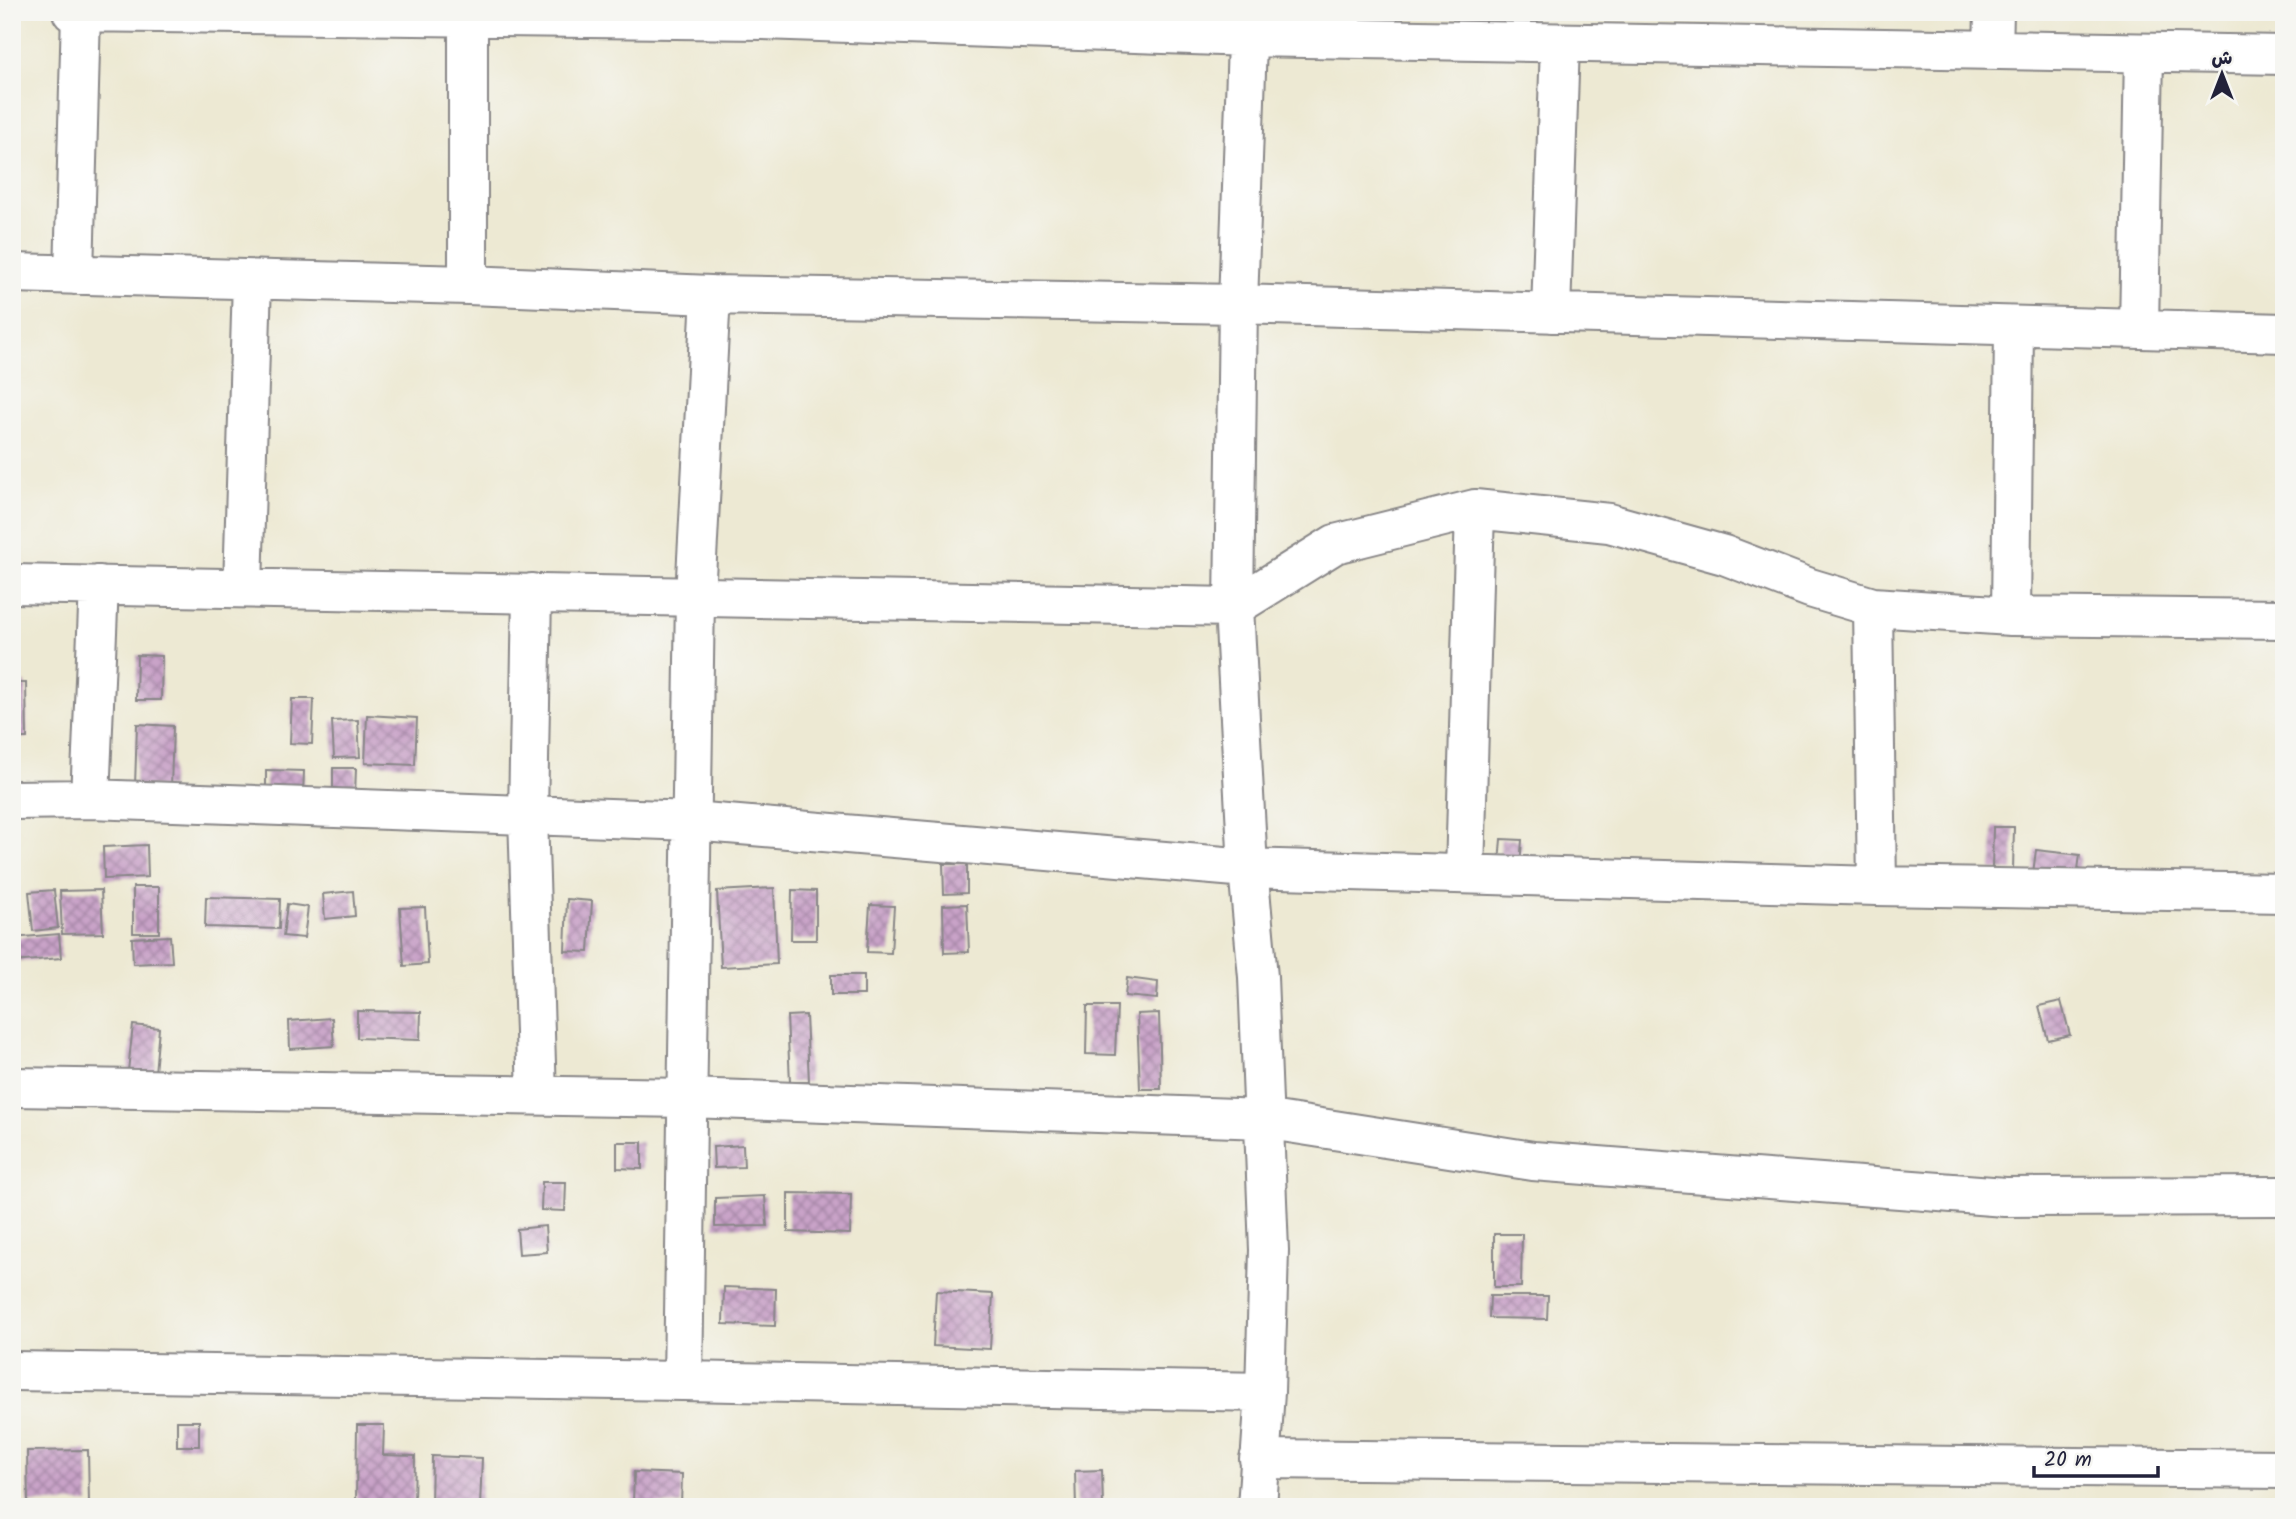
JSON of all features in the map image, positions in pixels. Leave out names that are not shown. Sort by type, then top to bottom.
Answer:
[{"type":"street","points":[[72,12],[763,16],[1248,25],[1560,43],[2284,55]]},
{"type":"street","points":[[74,275],[81,12]]},
{"type":"street","points":[[1993,50],[1994,12]]},
{"type":"street","points":[[468,16],[468,285]]},
{"type":"street","points":[[1248,25],[1238,304],[1234,607],[1248,868],[1258,978],[1269,1250],[1265,1392],[1257,1507]]},
{"type":"street","points":[[1551,313],[1560,43]]},
{"type":"street","points":[[2139,329],[2144,53]]},
{"type":"street","points":[[12,273],[468,285],[711,295],[1238,304],[2284,333]]},
{"type":"street","points":[[243,588],[252,280]]},
{"type":"street","points":[[683,1381],[695,596],[711,295]]},
{"type":"street","points":[[2011,615],[2014,326]]},
{"type":"street","points":[[1465,874],[1475,509]]},
{"type":"street","points":[[12,584],[1234,607],[1335,544],[1475,509],[1609,523],[1724,555],[1810,588],[1873,607],[2011,615],[2284,619]]},
{"type":"street","points":[[90,799],[99,585]]},
{"type":"street","points":[[532,593],[528,816],[537,1095]]},
{"type":"street","points":[[1873,607],[1877,886]]},
{"type":"street","points":[[12,800],[90,799],[692,821],[1248,868],[1877,886],[2284,893]]},
{"type":"street","points":[[12,1087],[688,1098],[1263,1119],[1547,1162],[2006,1197],[2284,1196]]},
{"type":"street","points":[[12,1371],[1265,1392]]},
{"type":"street","points":[[1259,1459],[2284,1469]]},
{"type":"building","points":[[137,655],[162,656],[161,700],[136,700]]},
{"type":"building","points":[[12,683],[26,683],[27,738],[12,738]]},
{"type":"building","points":[[292,699],[314,699],[312,744],[290,743]]},
{"type":"building","points":[[367,715],[417,718],[415,765],[365,763]]},
{"type":"building","points":[[358,720],[360,757],[334,758],[332,721]]},
{"type":"building","points":[[137,724],[173,726],[171,788],[135,786]]},
{"type":"building","points":[[333,768],[356,768],[355,795],[333,794]]},
{"type":"building","points":[[266,770],[304,771],[303,794],[266,793]]},
{"type":"building","points":[[1993,827],[2014,827],[2013,870],[1992,870]]},
{"type":"building","points":[[1501,839],[1522,840],[1520,865],[1499,864]]},
{"type":"building","points":[[147,845],[148,877],[104,879],[103,847]]},
{"type":"building","points":[[2036,850],[2080,855],[2077,877],[2033,873]]},
{"type":"building","points":[[943,864],[967,864],[967,893],[944,894]]},
{"type":"building","points":[[133,887],[159,887],[159,933],[133,933]]},
{"type":"building","points":[[774,888],[777,964],[721,967],[717,891]]},
{"type":"building","points":[[54,890],[58,928],[33,931],[29,892]]},
{"type":"building","points":[[101,890],[103,933],[62,934],[60,891]]},
{"type":"building","points":[[792,890],[816,891],[816,940],[791,940]]},
{"type":"building","points":[[353,891],[355,916],[325,919],[323,894]]},
{"type":"building","points":[[206,897],[280,899],[279,929],[205,927]]},
{"type":"building","points":[[567,899],[592,901],[589,952],[565,951]]},
{"type":"building","points":[[287,904],[308,907],[304,938],[283,936]]},
{"type":"building","points":[[967,904],[969,952],[944,953],[943,905]]},
{"type":"building","points":[[870,905],[894,906],[891,953],[867,952]]},
{"type":"building","points":[[425,907],[428,964],[404,966],[400,908]]},
{"type":"building","points":[[59,934],[61,958],[12,962],[12,938]]},
{"type":"building","points":[[170,936],[172,962],[133,964],[132,938]]},
{"type":"building","points":[[831,975],[864,975],[864,995],[831,995]]},
{"type":"building","points":[[1127,978],[1158,982],[1157,999],[1125,996]]},
{"type":"building","points":[[2061,1001],[2070,1035],[2048,1040],[2039,1006]]},
{"type":"building","points":[[1087,1006],[1117,1006],[1115,1055],[1086,1054]]},
{"type":"building","points":[[357,1011],[421,1012],[420,1040],[357,1038]]},
{"type":"building","points":[[1159,1013],[1161,1089],[1140,1089],[1137,1014]]},
{"type":"building","points":[[806,1015],[809,1082],[790,1082],[787,1016]]},
{"type":"building","points":[[332,1018],[334,1046],[290,1049],[289,1021]]},
{"type":"building","points":[[133,1025],[159,1028],[155,1073],[128,1071]]},
{"type":"building","points":[[617,1142],[642,1142],[642,1169],[617,1168]]},
{"type":"building","points":[[743,1145],[744,1167],[714,1168],[713,1147]]},
{"type":"building","points":[[542,1182],[566,1182],[565,1211],[541,1210]]},
{"type":"building","points":[[788,1193],[851,1194],[850,1234],[788,1232]]},
{"type":"building","points":[[765,1196],[767,1226],[715,1227],[715,1198]]},
{"type":"building","points":[[545,1226],[547,1252],[519,1254],[517,1229]]},
{"type":"building","points":[[1494,1234],[1522,1234],[1521,1287],[1494,1287]]},
{"type":"building","points":[[724,1287],[776,1289],[775,1326],[723,1324]]},
{"type":"building","points":[[936,1291],[993,1294],[990,1349],[933,1346]]},
{"type":"building","points":[[1490,1296],[1548,1296],[1547,1319],[1489,1318]]},
{"type":"building","points":[[177,1421],[199,1421],[199,1446],[177,1446]]},
{"type":"building","points":[[357,1425],[384,1425],[383,1455],[415,1456],[414,1504],[356,1503]]},
{"type":"building","points":[[88,1450],[89,1503],[28,1503],[27,1451]]},
{"type":"building","points":[[432,1456],[482,1458],[480,1507],[431,1505]]},
{"type":"building","points":[[1102,1470],[1103,1507],[1076,1507],[1075,1471]]},
{"type":"building","points":[[634,1472],[682,1474],[681,1505],[633,1504]]}]
